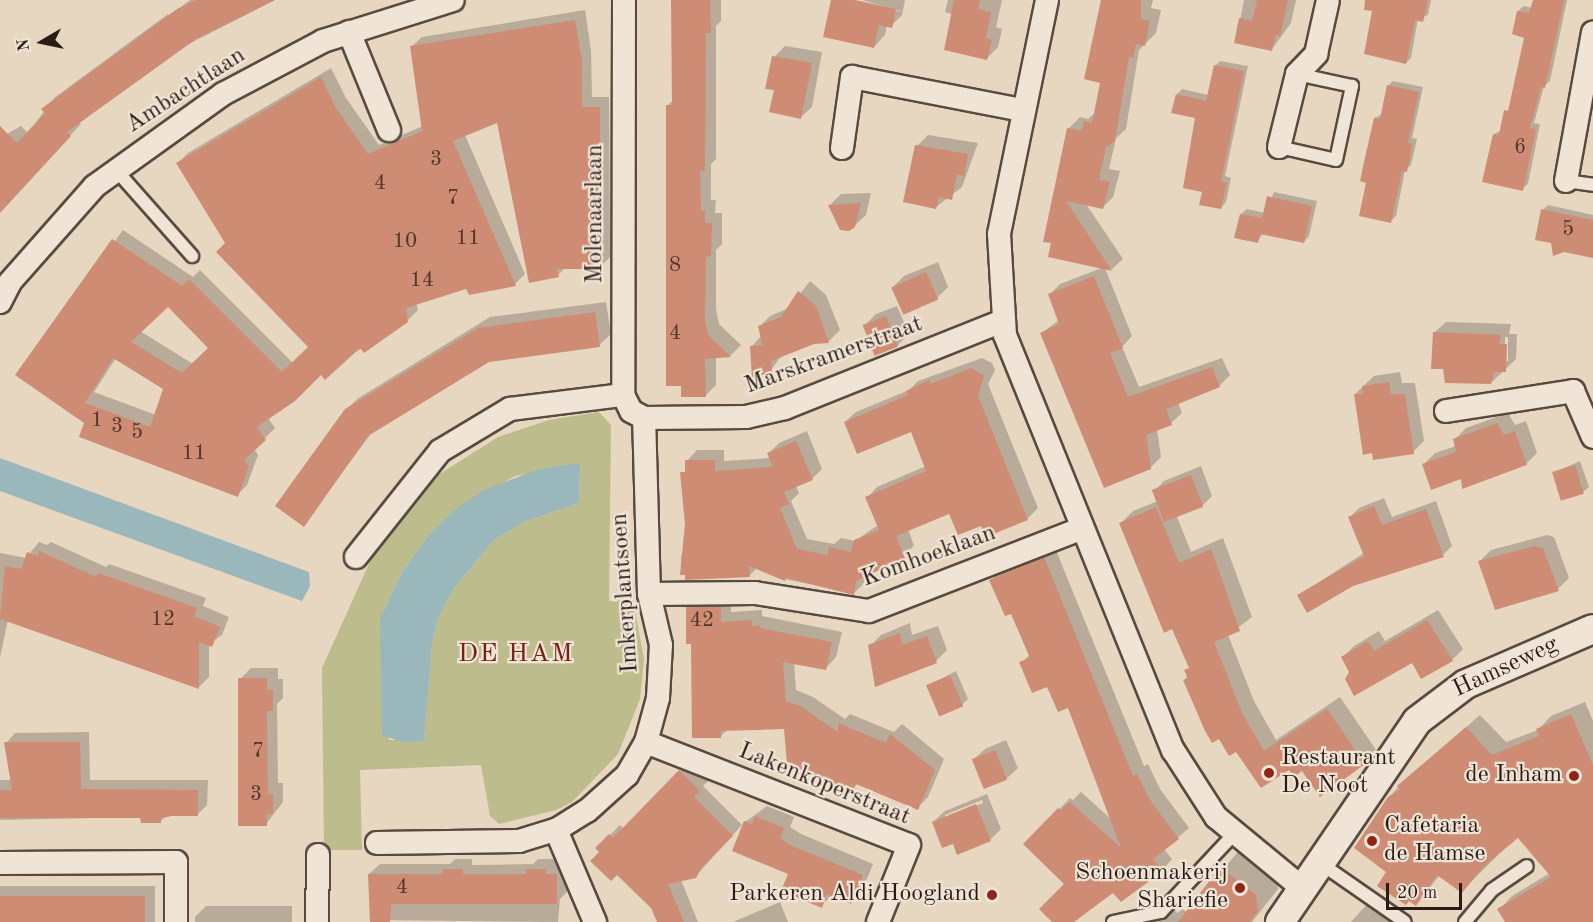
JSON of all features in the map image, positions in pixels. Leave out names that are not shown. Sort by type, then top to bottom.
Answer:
[{"type":"street","name":"Ambachtlaan","points":[[0,302],[5,278],[95,186],[223,94],[323,41],[453,0]]},
{"type":"street","name":"Molenaarlaan","points":[[623,395],[624,0]]},
{"type":"street","points":[[1047,0],[1022,110],[999,234],[1003,321],[1013,362],[1173,750],[1203,801],[1233,835],[1302,888]]},
{"type":"street","points":[[1279,147],[1297,74],[1316,54],[1328,0]]},
{"type":"street","points":[[349,32],[389,130]]},
{"type":"street","points":[[1566,181],[1584,118],[1593,32]]},
{"type":"street","points":[[842,148],[852,77],[1022,110]]},
{"type":"street","name":"Marskramerstraat","points":[[644,418],[746,417],[785,408],[1003,321]]},
{"type":"street","points":[[1446,411],[1573,391],[1593,437]]},
{"type":"street","points":[[356,557],[440,451],[510,409],[623,395],[631,411],[644,418]]},
{"type":"street","name":"Imkerplantsoen","points":[[377,843],[519,841],[556,830],[587,811],[627,775],[646,742],[658,698],[661,645],[649,594],[644,418]]},
{"type":"street","name":"Komhoeklaan","points":[[649,594],[755,593],[869,611],[1080,529]]},
{"type":"street","name":"Hamseweg","points":[[1280,922],[1400,742],[1436,704],[1466,684],[1593,628]]},
{"type":"street","name":"Lakenkoperstraat","points":[[646,742],[909,845],[878,922]]},
{"type":"street","points":[[556,830],[595,922]]},
{"type":"street","points":[[317,922],[318,855]]},
{"type":"street","points":[[0,863],[176,862],[176,922]]},
{"type":"lane","points":[[1279,147],[1336,160],[1352,86],[1297,74]]},
{"type":"lane","points":[[116,170],[192,256]]},
{"type":"lane","points":[[1566,181],[1593,185]]},
{"type":"lane","points":[[1113,922],[1161,912],[1233,835]]},
{"type":"lane","points":[[1320,863],[1406,922]]},
{"type":"lane","points":[[1465,922],[1492,890],[1527,866]]},
{"type":"shaded area","points":[[599,412],[611,425],[609,601],[633,600],[644,659],[640,699],[618,754],[572,802],[556,810],[499,824],[490,816],[481,765],[360,770],[362,850],[324,850],[322,668],[378,544],[435,477],[498,437],[549,420]],"holes":[[[580,464],[579,503],[526,521],[494,540],[454,588],[438,618],[432,644],[424,740],[389,740],[380,619],[402,572],[427,537],[453,511],[515,476]]]},
{"type":"water","points":[[0,458],[309,572],[310,586],[302,601],[0,491]]},
{"type":"water","points":[[580,463],[579,503],[526,521],[494,540],[454,588],[438,618],[432,644],[424,741],[402,742],[382,735],[380,619],[402,572],[427,537],[453,511],[484,490],[539,469]]},
{"type":"building","points":[[196,0],[275,0],[196,39],[67,132],[71,136],[0,213],[0,126],[17,143],[45,113],[41,109],[177,9]]},
{"type":"building","points":[[671,0],[710,0],[711,33],[706,33],[705,171],[700,171],[701,211],[705,210],[705,223],[712,223],[711,256],[706,257],[705,320],[708,335],[731,357],[705,359],[706,397],[681,397],[681,386],[666,386],[666,105],[672,105]]},
{"type":"building","points":[[831,0],[855,0],[896,9],[892,28],[879,25],[874,48],[823,37]]},
{"type":"building","points":[[954,0],[980,0],[978,9],[991,12],[986,38],[992,40],[987,60],[944,50]]},
{"type":"building","points":[[1101,0],[1141,0],[1141,19],[1150,21],[1145,46],[1136,44],[1133,58],[1129,57],[1115,141],[1106,147],[1099,180],[1110,182],[1103,209],[1066,201],[1112,271],[1048,257],[1051,243],[1043,242],[1067,128],[1082,131],[1084,121],[1092,123],[1100,83],[1084,79]]},
{"type":"building","points":[[1257,0],[1288,0],[1280,36],[1276,35],[1272,51],[1234,43],[1239,18],[1252,21]]},
{"type":"building","points":[[1365,0],[1428,0],[1423,22],[1415,20],[1406,64],[1364,54],[1372,11],[1364,10]]},
{"type":"building","points":[[1533,0],[1564,0],[1545,88],[1541,87],[1530,128],[1536,129],[1523,191],[1482,182],[1493,134],[1499,135],[1504,110],[1508,111],[1524,38],[1512,34],[1517,11],[1529,13]]},
{"type":"building","points":[[575,20],[582,61],[582,107],[600,107],[600,269],[557,269],[559,277],[529,283],[497,123],[453,141],[516,286],[469,295],[466,289],[406,308],[408,322],[364,353],[360,348],[325,380],[321,375],[295,401],[257,427],[266,440],[244,460],[249,466],[238,497],[79,437],[84,423],[15,375],[112,239],[182,286],[189,279],[282,372],[308,347],[216,252],[225,243],[176,163],[321,77],[336,108],[368,154],[422,131],[410,46]],"holes":[[[168,307],[208,348],[182,373],[131,342]],[[113,358],[163,389],[150,427],[85,403]]]},
{"type":"building","points":[[772,56],[812,63],[801,119],[769,112],[774,90],[765,89]]},
{"type":"building","points":[[1214,65],[1244,71],[1221,181],[1227,183],[1221,209],[1199,205],[1202,192],[1183,188],[1195,118],[1171,113],[1176,94],[1206,101]]},
{"type":"building","points":[[1387,85],[1419,92],[1408,143],[1412,144],[1410,158],[1407,172],[1402,171],[1391,223],[1359,216],[1366,183],[1360,181],[1364,162],[1374,118],[1380,119]]},
{"type":"building","points":[[915,145],[968,154],[964,176],[957,174],[952,200],[939,197],[936,209],[903,202]]},
{"type":"building","points":[[1267,196],[1312,206],[1304,243],[1260,234],[1258,243],[1234,238],[1240,214],[1262,218]]},
{"type":"building","points":[[861,203],[855,227],[849,231],[840,230],[828,205]]},
{"type":"building","points":[[1541,209],[1593,220],[1593,258],[1564,252],[1553,256],[1551,243],[1535,240]]},
{"type":"building","points":[[926,272],[938,299],[903,315],[891,287]]},
{"type":"building","points":[[1094,276],[1123,348],[1110,353],[1128,397],[1212,367],[1220,387],[1166,409],[1172,425],[1146,435],[1151,469],[1104,488],[1040,333],[1059,324],[1048,294]]},
{"type":"building","points":[[798,291],[816,306],[829,343],[814,344],[771,361],[772,371],[752,379],[750,346],[762,345],[758,326],[781,317]]},
{"type":"building","points":[[595,312],[600,347],[489,362],[368,436],[304,527],[275,506],[345,409],[478,328]]},
{"type":"building","points":[[886,316],[898,347],[874,356],[863,325]]},
{"type":"building","points":[[1433,332],[1501,335],[1499,344],[1507,344],[1506,372],[1494,372],[1491,384],[1445,383],[1443,369],[1431,369]]},
{"type":"building","points":[[971,368],[984,376],[978,396],[1028,520],[986,537],[981,526],[958,535],[949,514],[896,536],[905,558],[856,581],[854,595],[786,578],[785,581],[749,566],[750,577],[685,580],[685,575],[680,575],[685,524],[680,472],[685,472],[685,460],[715,460],[715,471],[773,467],[767,453],[796,441],[813,480],[784,492],[789,504],[780,508],[797,549],[828,555],[829,547],[851,552],[854,540],[879,530],[865,497],[926,471],[911,432],[857,454],[844,422],[908,395],[906,391],[929,380],[930,384]]},
{"type":"building","points":[[1389,382],[1391,394],[1405,394],[1414,454],[1373,460],[1372,453],[1363,455],[1354,394],[1363,394],[1362,386]]},
{"type":"building","points":[[1497,423],[1504,435],[1515,431],[1527,465],[1462,489],[1461,479],[1431,490],[1422,464],[1456,452],[1453,439]]},
{"type":"building","points":[[1575,465],[1584,494],[1561,501],[1552,472]]},
{"type":"building","points":[[1191,475],[1203,507],[1164,522],[1152,490]]},
{"type":"building","points":[[1374,506],[1382,525],[1426,509],[1444,557],[1353,586],[1307,613],[1297,595],[1364,556],[1348,517]]},
{"type":"building","points":[[1156,507],[1179,563],[1211,549],[1240,631],[1214,642],[1242,713],[1264,751],[1327,709],[1365,764],[1320,797],[1302,771],[1294,777],[1289,770],[1261,788],[1236,752],[1229,756],[1219,739],[1212,743],[1205,731],[1183,680],[1188,678],[1184,670],[1189,668],[1172,629],[1164,633],[1119,523]]},
{"type":"building","points":[[1534,546],[1543,548],[1559,591],[1495,610],[1478,561]]},
{"type":"building","points":[[39,551],[96,577],[98,573],[197,608],[194,616],[220,627],[212,647],[199,642],[199,689],[0,619],[5,566],[21,569],[27,552],[38,556]]},
{"type":"building","points":[[1044,557],[1133,776],[1137,774],[1150,800],[1179,839],[1153,859],[1163,871],[1121,902],[1113,893],[1074,922],[1052,922],[1039,909],[1064,884],[1023,844],[1058,808],[1061,810],[1070,802],[1121,848],[1068,708],[1058,712],[1047,687],[1032,693],[1019,662],[1030,658],[1011,614],[1005,616],[989,580]]},
{"type":"building","points":[[686,607],[721,607],[721,622],[752,620],[752,626],[760,625],[760,628],[832,642],[826,670],[783,662],[786,701],[802,707],[838,732],[838,723],[886,743],[890,734],[935,770],[918,810],[856,784],[853,791],[787,764],[784,729],[721,731],[721,738],[692,738],[691,644],[686,644]]},
{"type":"building","points":[[1427,620],[1453,661],[1421,679],[1412,663],[1354,696],[1345,679],[1349,672],[1341,657],[1368,641],[1374,651]]},
{"type":"building","points":[[900,633],[902,645],[927,636],[937,663],[875,687],[868,645]]},
{"type":"building","points":[[950,675],[963,706],[939,716],[926,685]]},
{"type":"building","points":[[238,678],[267,678],[267,690],[273,690],[273,711],[267,711],[268,794],[273,794],[273,814],[267,814],[267,826],[238,826]]},
{"type":"building","points":[[1571,714],[1593,765],[1593,922],[1505,922],[1497,909],[1551,877],[1518,838],[1483,867],[1462,893],[1437,875],[1416,906],[1409,901],[1406,905],[1377,886],[1386,872],[1354,848],[1388,797],[1400,789],[1397,786],[1466,727],[1492,755],[1539,736],[1536,729]]},
{"type":"building","points":[[4,742],[80,742],[81,789],[198,790],[198,816],[161,818],[161,823],[141,823],[140,818],[0,818],[0,790],[12,790]]},
{"type":"building","points":[[995,750],[1007,780],[984,789],[972,759]]},
{"type":"building","points":[[679,770],[700,791],[694,797],[733,836],[702,867],[696,878],[668,884],[684,922],[657,922],[651,908],[617,875],[611,881],[590,861],[599,852],[595,848],[609,834],[613,838]]},
{"type":"building","points":[[976,804],[991,841],[957,855],[953,844],[942,848],[932,822]]},
{"type":"building","points":[[755,816],[784,828],[780,838],[790,845],[863,875],[851,904],[827,894],[822,908],[781,891],[788,874],[732,851],[744,821],[752,824]]},
{"type":"building","points":[[1220,867],[1256,895],[1258,911],[1249,922],[1178,922]]},
{"type":"building","points":[[443,869],[463,869],[463,874],[526,874],[526,869],[546,869],[546,874],[557,874],[557,904],[391,904],[390,922],[370,922],[368,874],[443,874]]},
{"type":"building","points":[[0,896],[145,896],[145,922],[0,922]]},
{"type":"place","name":"Restaurant De Noot","points":[[1269,773]]},
{"type":"place","name":"de Inham","points":[[1574,776]]},
{"type":"place","name":"Cafetaria de Hamse","points":[[1372,841]]},
{"type":"place","name":"Schoenmakerij Shariefie","points":[[1240,888]]},
{"type":"place","name":"Parkeren Aldi Hoogland","points":[[992,895]]},
{"type":"district","name":"DE HAM","points":[[516,655]]}]
